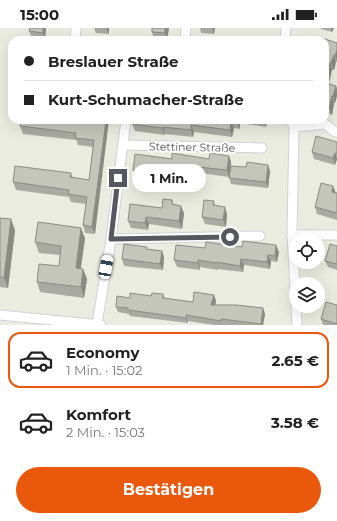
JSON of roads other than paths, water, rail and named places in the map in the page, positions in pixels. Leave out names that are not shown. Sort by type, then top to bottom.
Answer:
[{"type":"street","points":[[97,324],[111,239],[126,124]]},
{"type":"street","points":[[292,233],[292,124],[325,124],[337,132]]},
{"type":"street","name":"Stettiner Straße","points":[[123,145],[262,148]]},
{"type":"street","points":[[325,235],[337,235]]},
{"type":"street","points":[[111,239],[260,236]]},
{"type":"street","points":[[296,313],[297,325]]},
{"type":"street","points":[[0,315],[102,325]]}]
